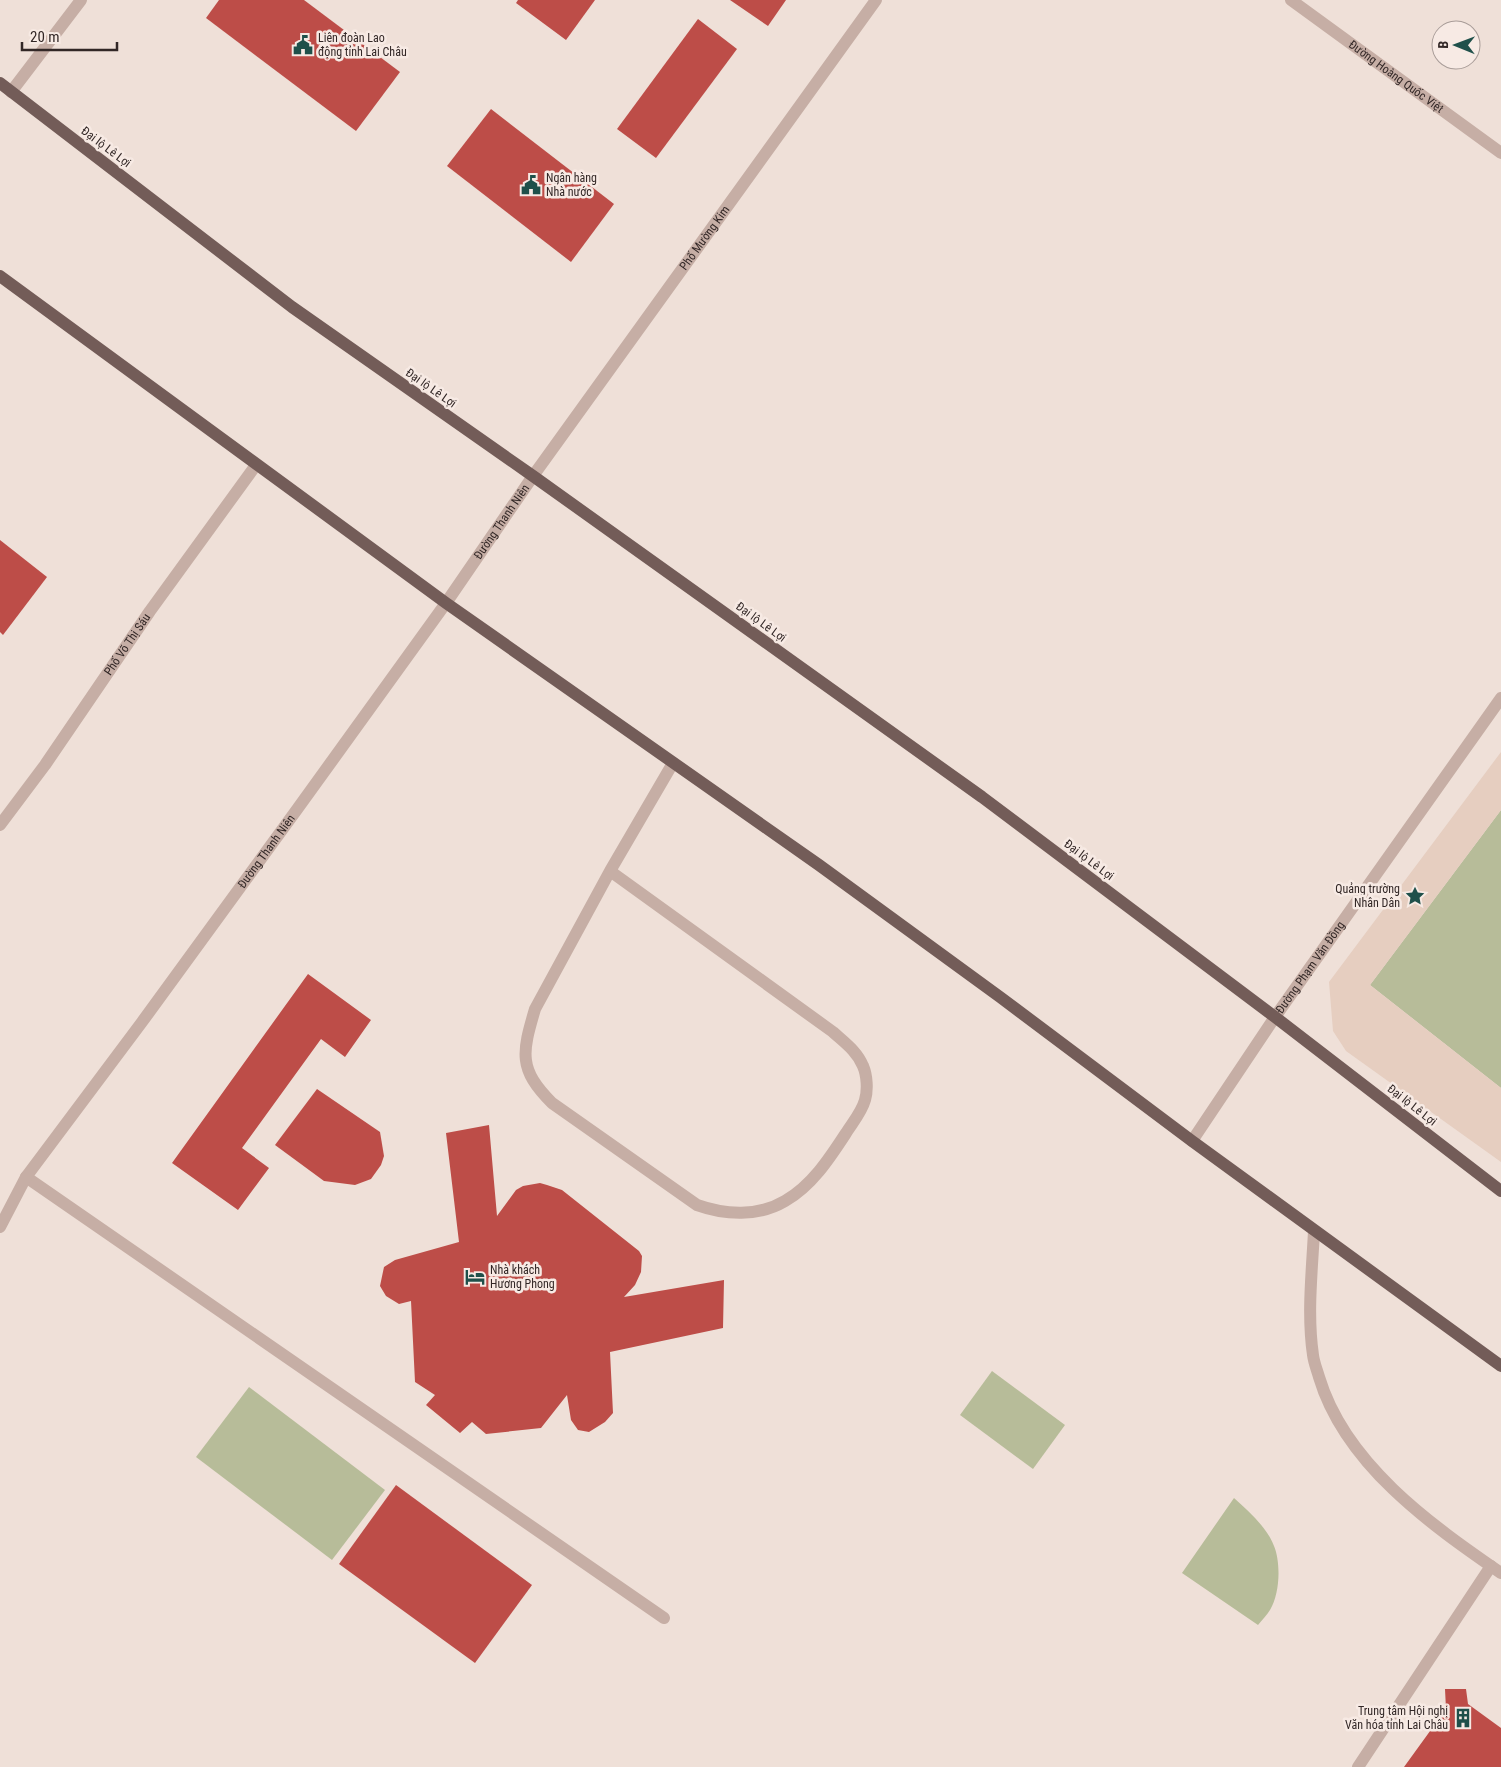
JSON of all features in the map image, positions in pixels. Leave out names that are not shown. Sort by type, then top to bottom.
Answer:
[{"type":"main road","name":"Đại lộ Lê Lợi","points":[[0,83],[292,308],[533,476],[982,797],[1275,1017],[1501,1191]]},
{"type":"main road","points":[[0,276],[256,465],[446,602],[819,865],[1314,1231],[1501,1366]]},
{"type":"street","points":[[11,92],[81,0]]},
{"type":"street","name":"Phố Mường Kim","points":[[533,476],[876,0]]},
{"type":"street","name":"Đường Hoàng Quốc Việt","points":[[1292,0],[1501,153]]},
{"type":"street","name":"Phố Võ Thị Sáu","points":[[1,822],[44,765],[150,610],[256,465]]},
{"type":"street","name":"Đường Thanh Niên","points":[[0,1227],[26,1176],[148,1014],[446,602],[533,476]]},
{"type":"street","name":"Đường Phạm Văn Đồng","points":[[1192,1141],[1275,1017],[1501,698]]},
{"type":"street","points":[[610,872],[833,1032],[856,1053],[864,1067],[865,1100],[858,1116],[830,1158],[804,1188],[785,1202],[759,1212],[739,1213],[716,1212],[697,1205],[552,1103],[536,1088],[528,1073],[525,1056],[528,1032],[536,1009],[610,872],[673,763]]},
{"type":"street","points":[[26,1176],[664,1618]]},
{"type":"street","points":[[1314,1231],[1309,1317],[1313,1357],[1325,1398],[1344,1431],[1373,1469],[1398,1494],[1496,1570],[1358,1767]]},
{"type":"green space","points":[[1501,810],[1501,1088],[1370,985]]},
{"type":"green space","points":[[992,1371],[1065,1425],[1033,1469],[960,1415]]},
{"type":"green space","points":[[249,1387],[385,1490],[332,1560],[196,1457]]},
{"type":"green space","points":[[1234,1498],[1267,1532],[1274,1546],[1278,1561],[1276,1596],[1270,1610],[1258,1625],[1182,1573]]},
{"type":"shaded area","name":"Quảng trường Nhân Dân","points":[[1501,752],[1501,810],[1370,985],[1501,1088],[1501,1162],[1346,1051],[1333,1031],[1329,982]]},
{"type":"building","name":"Liên đoàn Lao động tỉnh Lai Châu","points":[[219,0],[304,0],[400,72],[356,131],[206,18]]},
{"type":"building","points":[[518,0],[595,0],[566,40],[516,3]]},
{"type":"building","points":[[730,0],[786,0],[768,26]]},
{"type":"building","points":[[698,19],[737,49],[656,158],[617,129]]},
{"type":"building","name":"Ngân hàng Nhà nước","points":[[491,109],[614,204],[571,262],[447,166]]},
{"type":"building","points":[[0,540],[47,577],[3,635],[0,632]]},
{"type":"building","points":[[308,974],[371,1020],[345,1057],[321,1039],[242,1148],[269,1168],[238,1210],[172,1163]]},
{"type":"building","points":[[317,1089],[380,1132],[384,1156],[381,1165],[371,1179],[355,1185],[324,1181],[275,1145]]},
{"type":"building","points":[[489,1125],[497,1216],[516,1190],[523,1186],[540,1183],[562,1190],[639,1251],[642,1256],[641,1272],[635,1285],[624,1297],[724,1280],[723,1328],[610,1352],[613,1413],[605,1422],[589,1432],[578,1430],[571,1420],[567,1395],[541,1428],[486,1434],[472,1422],[460,1433],[426,1405],[435,1395],[415,1382],[411,1301],[399,1304],[386,1296],[380,1286],[384,1267],[395,1260],[459,1242],[446,1133]]},
{"type":"building","points":[[396,1485],[532,1585],[475,1663],[339,1564]]},
{"type":"building","name":"Trung tâm Hội nghị Văn hóa tỉnh Lai Châu","points":[[1445,1689],[1466,1689],[1468,1704],[1501,1728],[1501,1767],[1404,1767],[1446,1709]]},
{"type":"place","name":"Liên đoàn Lao động tỉnh Lai Châu","points":[[303,45]]},
{"type":"place","name":"Ngân hàng Nhà nước","points":[[531,185]]},
{"type":"place","name":"Quảng trường Nhân Dân","points":[[1415,896]]},
{"type":"place","name":"Nhà khách Hương Phong","points":[[475,1277]]},
{"type":"place","name":"Trung tâm Hội nghị Văn hóa tỉnh Lai Châu","points":[[1463,1718]]}]
